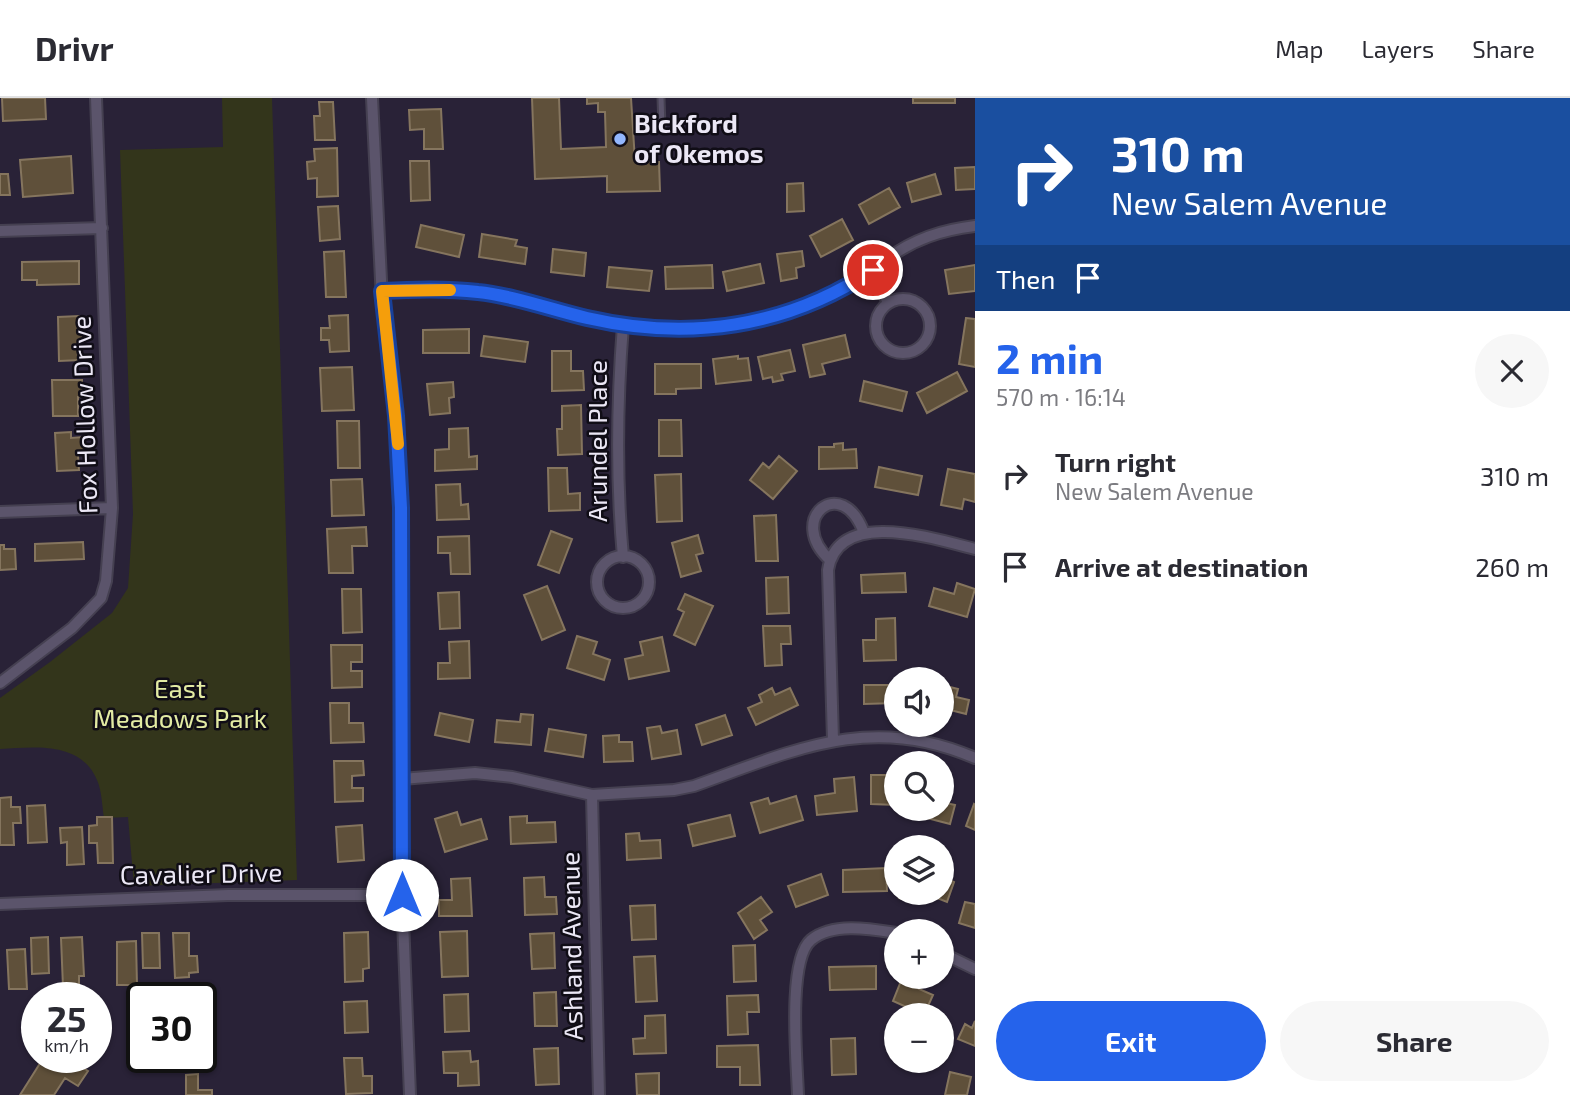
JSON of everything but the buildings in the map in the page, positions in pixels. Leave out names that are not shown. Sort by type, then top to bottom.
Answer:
[{"type":"street","name":"Fox Hollow Drive","points":[[0,683],[72,628],[101,598],[109,559],[112,508],[96,98]]},
{"type":"street","points":[[372,98],[382,291],[396,416],[401,508],[402,895],[410,1095]]},
{"type":"street","points":[[382,291],[432,289],[480,292],[623,325],[661,328],[722,327],[768,319],[825,298],[922,238],[975,226]]},
{"type":"street","points":[[0,231],[102,228]]},
{"type":"street","points":[[873,270],[888,303]]},
{"type":"street","points":[[908,299],[925,311],[929,331],[918,348],[897,352],[880,341],[877,320],[888,303],[908,299]]},
{"type":"street","name":"Arundel Place","points":[[622,556],[620,377],[623,325]]},
{"type":"street","points":[[830,560],[816,542],[812,526],[816,513],[825,505],[835,503],[848,507],[860,522],[864,533]]},
{"type":"street","points":[[0,512],[112,508]]},
{"type":"street","points":[[833,740],[828,570],[830,560],[845,541],[864,533],[881,531],[975,549]]},
{"type":"street","name":"Arundel Place","points":[[622,556],[641,564],[648,575],[648,589],[641,601],[623,608],[604,601],[597,583],[604,564],[622,556]]},
{"type":"street","points":[[402,779],[475,773],[531,781],[592,795],[674,790],[694,786],[833,740],[888,736],[942,746],[975,758]]},
{"type":"street","name":"Ashland Avenue","points":[[592,795],[599,1095]]},
{"type":"street","name":"Cavalier Drive","points":[[0,904],[228,895],[402,895]]},
{"type":"street","points":[[798,1095],[797,977],[800,955],[811,940],[826,933],[841,929],[884,932]]},
{"type":"street","points":[[954,959],[975,969]]},
{"type":"lane","points":[[661,98],[662,127]]},
{"type":"green space","name":"East Meadows Park","points":[[222,98],[272,98],[297,880],[134,886],[128,817],[104,818],[97,780],[90,767],[80,758],[55,749],[0,749],[0,698],[112,613],[128,588],[133,514],[120,150],[223,147]]},
{"type":"slow traffic","points":[[398,444],[382,291],[450,290]]},
{"type":"place","name":"Bickford of Okemos","points":[[620,139]]},
{"type":"route","points":[[402,895],[401,508],[396,416],[382,291],[432,289],[480,292],[623,325],[661,328],[722,327],[768,319],[797,310],[825,298],[873,270]]}]
